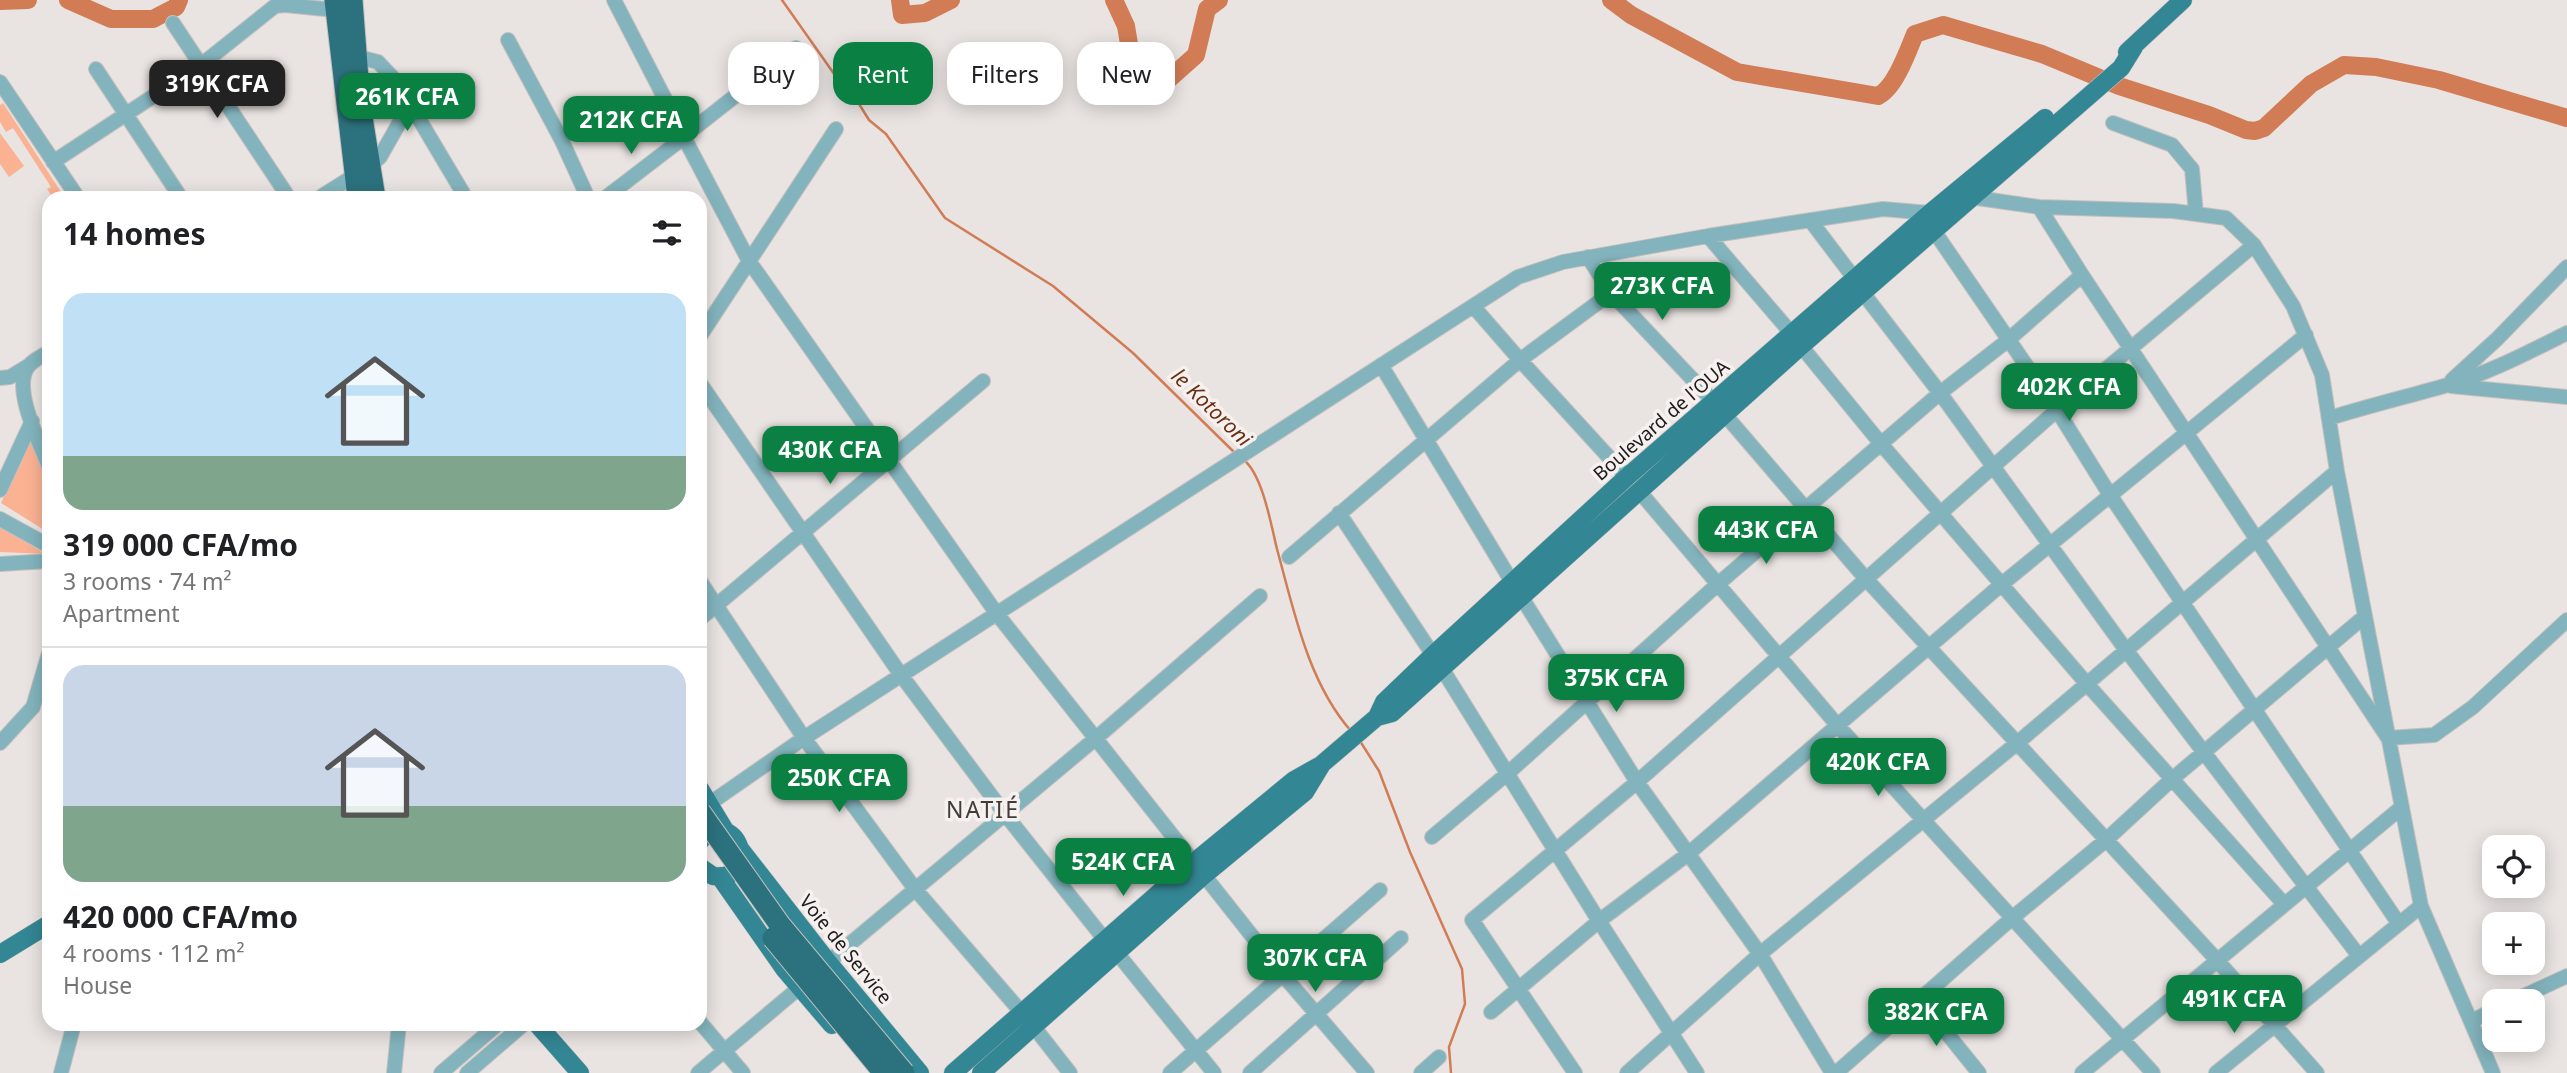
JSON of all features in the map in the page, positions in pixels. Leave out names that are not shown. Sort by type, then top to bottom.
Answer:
[{"type":"highway","points":[[340,3],[355,56],[363,169],[359,191]]},
{"type":"highway","points":[[340,3],[363,169],[372,191]]},
{"type":"highway","points":[[707,814],[714,835],[780,925],[904,1073]]},
{"type":"highway","points":[[707,849],[758,919],[884,1073]]},
{"type":"main road","name":"Boulevard de l'OUA","points":[[1111,946],[1198,870],[1305,792],[1322,764],[1371,723],[1384,702],[1437,661],[1517,589],[1627,477],[1719,409],[1859,286],[1930,213],[1966,192],[2115,66],[2183,0]]},
{"type":"main road","points":[[1859,286],[1934,231],[1966,192]]},
{"type":"main road","points":[[1517,589],[1639,491],[1719,409]]},
{"type":"main road","points":[[707,807],[726,832]]},
{"type":"main road","points":[[707,835],[726,832]]},
{"type":"main road","name":"Voie de Service","points":[[726,832],[738,842],[741,850],[828,962],[920,1073]]},
{"type":"main road","points":[[707,873],[728,876],[740,865],[741,850]]},
{"type":"main road","points":[[707,873],[873,1073]]},
{"type":"main road","points":[[0,954],[42,928]]},
{"type":"main road","points":[[953,1073],[1022,1013],[1111,946]]},
{"type":"main road","points":[[981,1073],[1034,1027],[1111,946]]},
{"type":"main road","points":[[543,1031],[580,1073]]},
{"type":"street","points":[[614,0],[749,261],[889,461],[998,614],[1095,739],[1283,975],[1367,1073]]},
{"type":"street","points":[[53,162],[201,65],[275,6],[340,3]]},
{"type":"street","points":[[173,23],[284,191]]},
{"type":"street","points":[[508,40],[586,191]]},
{"type":"street","points":[[355,56],[378,62],[397,82],[462,191]]},
{"type":"street","points":[[96,69],[176,191]]},
{"type":"street","points":[[0,82],[73,191]]},
{"type":"street","points":[[614,191],[728,101]]},
{"type":"street","points":[[329,191],[380,157],[410,104]]},
{"type":"street","points":[[2113,123],[2172,145],[2192,170],[2196,214]]},
{"type":"street","points":[[707,325],[836,129]]},
{"type":"street","points":[[1966,192],[2039,206],[2173,211],[2226,219],[2254,245],[2293,306],[2322,375],[2337,471],[2421,906],[2493,1073]]},
{"type":"street","points":[[2039,206],[2388,738]]},
{"type":"street","points":[[707,799],[1518,277],[1588,257],[1810,220],[1883,209],[1930,213]]},
{"type":"street","points":[[1810,220],[1940,393],[2126,650],[2359,956]]},
{"type":"street","points":[[1934,231],[2007,341],[2057,410],[2110,495],[2399,924]]},
{"type":"street","points":[[1708,236],[1882,445],[2087,684],[2284,904]]},
{"type":"street","points":[[1575,1073],[1472,920],[1637,782],[2057,410],[2254,245]]},
{"type":"street","points":[[1588,257],[1611,293],[1719,409],[1866,579],[2275,1024],[2316,1073]]},
{"type":"street","points":[[2446,386],[2497,339],[2567,267]]},
{"type":"street","points":[[1432,836],[1508,773],[1718,584],[2082,275]]},
{"type":"street","points":[[1289,557],[1520,360],[1611,293]]},
{"type":"street","points":[[1473,306],[1627,477]]},
{"type":"street","points":[[2330,418],[2446,386],[2512,360],[2567,333]]},
{"type":"street","points":[[1491,1012],[1599,921],[1688,854],[2002,584],[2306,335]]},
{"type":"street","points":[[0,379],[10,377],[42,356]]},
{"type":"street","points":[[1381,365],[1637,782],[1760,954],[1834,1073],[2106,840],[2204,751],[2365,616]]},
{"type":"street","points":[[27,366],[22,381],[23,394],[42,448]]},
{"type":"street","points":[[0,379],[23,394]]},
{"type":"street","points":[[707,613],[983,381]]},
{"type":"street","points":[[2446,386],[2567,397]]},
{"type":"street","points":[[707,393],[901,675],[1005,814],[1214,1073]]},
{"type":"street","points":[[0,490],[32,421]]},
{"type":"street","points":[[1627,1073],[1760,954],[2016,744],[2337,471]]},
{"type":"street","points":[[1639,491],[1838,726],[2153,1073]]},
{"type":"street","points":[[1339,513],[1437,661],[1697,1073]]},
{"type":"street","points":[[0,519],[42,542]]},
{"type":"street","points":[[0,564],[42,561]]},
{"type":"street","points":[[707,592],[804,738],[915,889],[1022,1013]]},
{"type":"street","points":[[698,1073],[1095,739],[1260,596]]},
{"type":"street","points":[[2388,738],[2434,735],[2473,707],[2567,620]]},
{"type":"street","points":[[0,743],[33,707],[42,677]]},
{"type":"street","points":[[2082,1073],[2402,807]]},
{"type":"street","points":[[1170,1073],[1380,890]]},
{"type":"street","points":[[2216,1073],[2421,906]]},
{"type":"street","points":[[1250,1073],[1317,1016],[1401,938]]},
{"type":"street","points":[[2539,989],[2567,976]]},
{"type":"street","points":[[1920,1000],[1979,1073]]},
{"type":"street","points":[[2472,1021],[2482,1016]]},
{"type":"street","points":[[1034,1027],[1070,1073]]},
{"type":"street","points":[[61,1073],[72,1031]]},
{"type":"street","points":[[394,1073],[398,1031]]},
{"type":"street","points":[[441,1073],[490,1031]]},
{"type":"street","points":[[467,1073],[516,1031]]},
{"type":"street","points":[[707,1031],[743,1073]]},
{"type":"street","points":[[1421,1073],[1439,1057]]},
{"type":"shaded area","points":[[3,103],[60,191],[48,191],[47,189],[51,187],[13,128],[6,132],[0,122],[0,105]]},
{"type":"shaded area","points":[[0,133],[24,166],[9,177],[0,164]]},
{"type":"shaded area","points":[[30,439],[42,468],[42,529],[1,503]]},
{"type":"shaded area","points":[[0,527],[42,554],[0,552]]},
{"type":"waterway","points":[[0,1],[28,0]]},
{"type":"waterway","points":[[68,0],[111,19],[153,19],[176,7],[179,0]]},
{"type":"waterway","name":"le Kotoroni","points":[[782,0],[837,78],[851,91],[869,120],[886,134],[945,218],[1053,286],[1133,353],[1236,454]]},
{"type":"waterway","points":[[900,0],[902,15],[925,13],[951,0]]},
{"type":"waterway","points":[[1114,0],[1126,26],[1130,50],[1116,63],[1118,82],[1130,96],[1160,87],[1196,55],[1207,9],[1219,0]]},
{"type":"waterway","points":[[1611,0],[1631,15],[1737,72],[1878,96],[1895,77],[1915,34],[1943,25],[2042,54],[2119,86],[2246,130],[2264,128],[2311,84],[2344,65],[2376,67],[2439,80],[2567,118]]},
{"type":"waterway","name":"le Kotoroni","points":[[1244,460],[1251,467],[1261,489],[1297,621],[1313,668],[1336,712],[1351,731]]},
{"type":"waterway","name":"le Kotoroni","points":[[1360,741],[1379,771],[1410,852],[1462,969],[1465,1004],[1449,1047],[1451,1073]]},
{"type":"district","name":"NATIÉ","points":[[983,809]]}]
